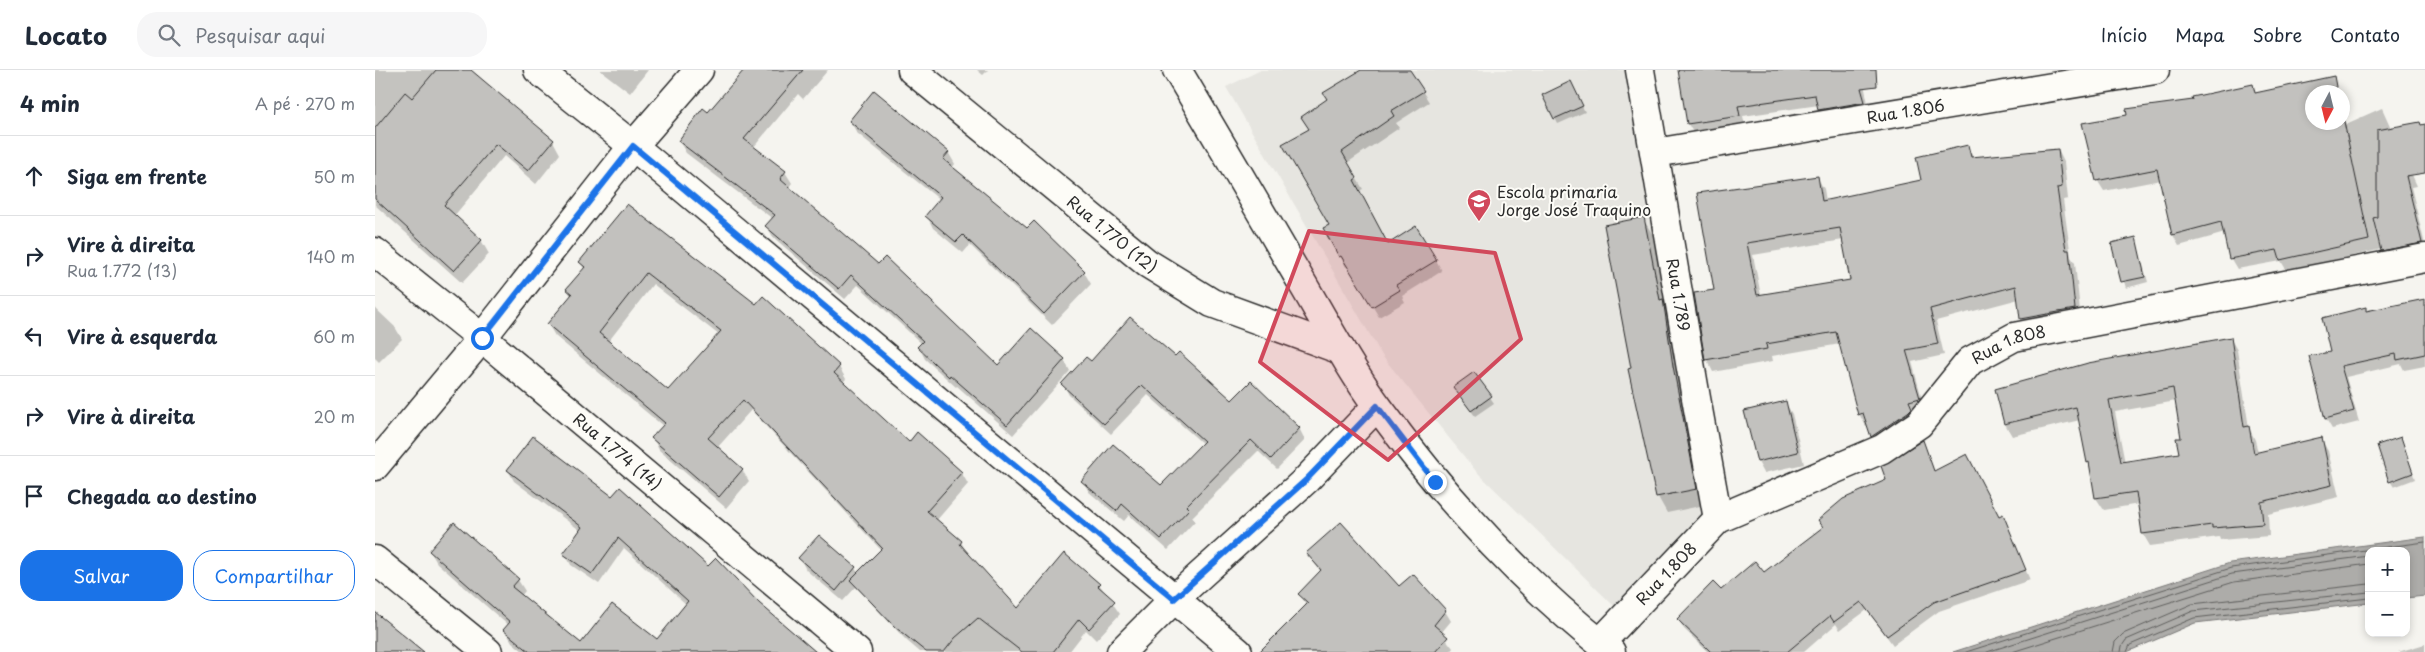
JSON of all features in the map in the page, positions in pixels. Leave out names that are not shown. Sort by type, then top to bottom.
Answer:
[{"type":"street","points":[[538,70],[633,146],[1238,652]]},
{"type":"street","points":[[375,466],[482,338],[633,146],[699,70]]},
{"type":"street","name":"Rua 1.770 (12)","points":[[912,70],[1147,263],[1212,303],[1341,350]]},
{"type":"street","points":[[1177,70],[1341,350],[1377,406],[1435,482],[1478,532],[1606,648]]},
{"type":"street","name":"Rua 1.789","points":[[1640,70],[1695,398],[1718,518]]},
{"type":"street","name":"Rua 1.806","points":[[1655,153],[2155,70]]},
{"type":"street","name":"Rua 1.774 (14)","points":[[375,252],[482,338],[857,652]]},
{"type":"street","name":"Rua 1.808","points":[[1606,648],[1718,518],[1882,449],[1919,424],[1970,361],[2014,337],[2425,258]]},
{"type":"street","points":[[1121,652],[1174,599],[1306,480],[1377,406]]},
{"type":"street","points":[[375,560],[488,652]]},
{"type":"highlighted area","points":[[1309,231],[1495,253],[1521,339],[1388,460],[1260,362]]},
{"type":"shaded area","name":"Escola primaria Jorge José Traquino","points":[[1261,70],[1626,70],[1705,512],[1614,606],[1476,471],[1383,357],[1226,87]]},
{"type":"water","points":[[2425,537],[2425,596],[2410,598],[2410,547],[2365,547],[2365,603],[2195,623],[2127,652],[1953,652],[2230,563]]},
{"type":"building","points":[[436,70],[471,70],[554,140],[528,171],[496,144],[444,205],[482,240],[454,271],[375,199],[375,128],[405,92],[412,98]]},
{"type":"building","points":[[744,70],[803,70],[744,139],[786,171],[780,179],[878,264],[885,257],[998,365],[1031,328],[1065,359],[1007,425],[950,375],[949,377],[917,347],[923,341],[851,275],[839,289],[765,226],[775,215],[678,141],[703,108],[708,112]]},
{"type":"building","points":[[1361,70],[1410,70],[1424,91],[1391,111],[1394,116],[1342,152],[1357,178],[1354,180],[1388,244],[1416,226],[1437,260],[1396,285],[1400,290],[1372,307],[1341,256],[1339,257],[1323,228],[1329,225],[1282,144],[1309,129],[1301,117],[1327,99],[1323,93]]},
{"type":"building","points":[[1678,70],[1876,70],[1877,86],[1861,88],[1865,102],[1818,110],[1815,95],[1738,106],[1740,116],[1687,124]]},
{"type":"building","points":[[2334,76],[2336,85],[2305,85],[2305,130],[2346,130],[2369,240],[2280,260],[2277,250],[2229,259],[2221,222],[2172,235],[2157,169],[2096,181],[2082,123],[2127,115],[2126,109],[2193,100],[2192,97],[2253,84],[2255,93]]},
{"type":"building","points":[[1571,81],[1583,106],[1554,119],[1542,95]]},
{"type":"building","points":[[874,90],[949,152],[943,159],[1027,228],[1034,221],[1085,271],[1044,314],[963,235],[956,242],[925,216],[941,197],[849,121]]},
{"type":"building","points":[[2420,122],[2421,125],[2425,124],[2425,173],[2406,176],[2422,243],[2381,251],[2373,218],[2377,217],[2377,130]]},
{"type":"building","points":[[1968,145],[1971,157],[2058,149],[2062,187],[2057,188],[2066,250],[2069,250],[2075,309],[2020,319],[2016,286],[1930,309],[1938,344],[1906,350],[1920,398],[1909,401],[1912,408],[1908,412],[1871,437],[1863,413],[1858,415],[1836,332],[1766,344],[1767,349],[1705,360],[1694,293],[1714,290],[1697,193],[1818,176],[1822,201],[1921,180],[1916,157]],"holes":[[[1840,228],[1850,280],[1757,295],[1747,243]]]},
{"type":"building","points":[[627,204],[756,304],[763,296],[840,366],[834,373],[909,442],[917,432],[962,472],[927,511],[962,541],[960,544],[1018,608],[1064,553],[1100,584],[1098,586],[1115,601],[1089,629],[1079,619],[1053,652],[1022,652],[978,618],[955,638],[944,652],[926,652],[895,627],[850,580],[882,548],[743,400],[708,438],[743,469],[719,497],[651,438],[665,423],[547,324],[572,294],[566,289],[585,267],[579,262]],"holes":[[[646,273],[721,331],[668,390],[599,333]]]},
{"type":"building","points":[[1644,217],[1660,300],[1663,299],[1673,366],[1697,489],[1656,497],[1628,369],[1631,368],[1604,225]]},
{"type":"building","points":[[2136,237],[2145,277],[2121,282],[2111,243]]},
{"type":"building","points":[[2425,299],[2425,354],[2397,360],[2396,354],[2341,366],[2354,411],[2325,419],[2309,356],[2330,352],[2322,318],[2366,307],[2366,311]]},
{"type":"building","points":[[1130,317],[1175,356],[1179,352],[1232,400],[1251,381],[1300,428],[1271,459],[1251,440],[1186,506],[1189,509],[1161,539],[1122,504],[1117,511],[1081,481],[1113,444],[1161,485],[1204,441],[1142,385],[1104,424],[1061,384],[1086,357],[1091,361]]},
{"type":"building","points":[[2231,337],[2244,427],[2249,426],[2254,453],[2322,437],[2332,485],[2261,502],[2263,524],[2212,528],[2212,525],[2142,534],[2136,492],[2095,498],[2076,407],[2004,424],[1995,389],[2088,363]],"holes":[[[2173,388],[2181,438],[2176,438],[2179,453],[2121,462],[2109,400]]]},
{"type":"building","points":[[1474,372],[1492,396],[1471,411],[1453,387]]},
{"type":"building","points":[[1786,401],[1798,452],[1757,462],[1744,411]]},
{"type":"building","points":[[533,436],[612,496],[620,487],[708,566],[716,558],[759,603],[816,652],[530,652],[503,630],[510,622],[429,551],[454,522],[519,579],[512,587],[581,643],[612,604],[657,639],[688,601],[618,538],[592,574],[563,554],[582,527],[507,470]]},
{"type":"building","points":[[2401,437],[2413,473],[2389,482],[2377,445]]},
{"type":"building","points":[[1923,440],[1934,471],[1967,454],[1999,516],[2003,514],[2026,570],[1934,602],[1887,636],[1861,602],[1834,622],[1830,616],[1787,652],[1711,652],[1677,619],[1713,582],[1721,590],[1755,561],[1764,572],[1823,527],[1818,520],[1843,499],[1886,480],[1881,466]]},
{"type":"building","points":[[1341,522],[1399,586],[1413,574],[1446,610],[1434,625],[1448,637],[1435,652],[1259,652],[1308,603],[1298,594],[1321,570],[1306,553]]},
{"type":"building","points":[[819,535],[856,567],[836,591],[798,558]]},
{"type":"building","points":[[375,612],[424,652],[375,652]]},
{"type":"place","name":"Escola primaria Jorge José Traquino","points":[[1479,222]]},
{"type":"route","points":[[482,338],[633,146],[1174,599],[1306,480],[1377,406],[1435,482]]}]
